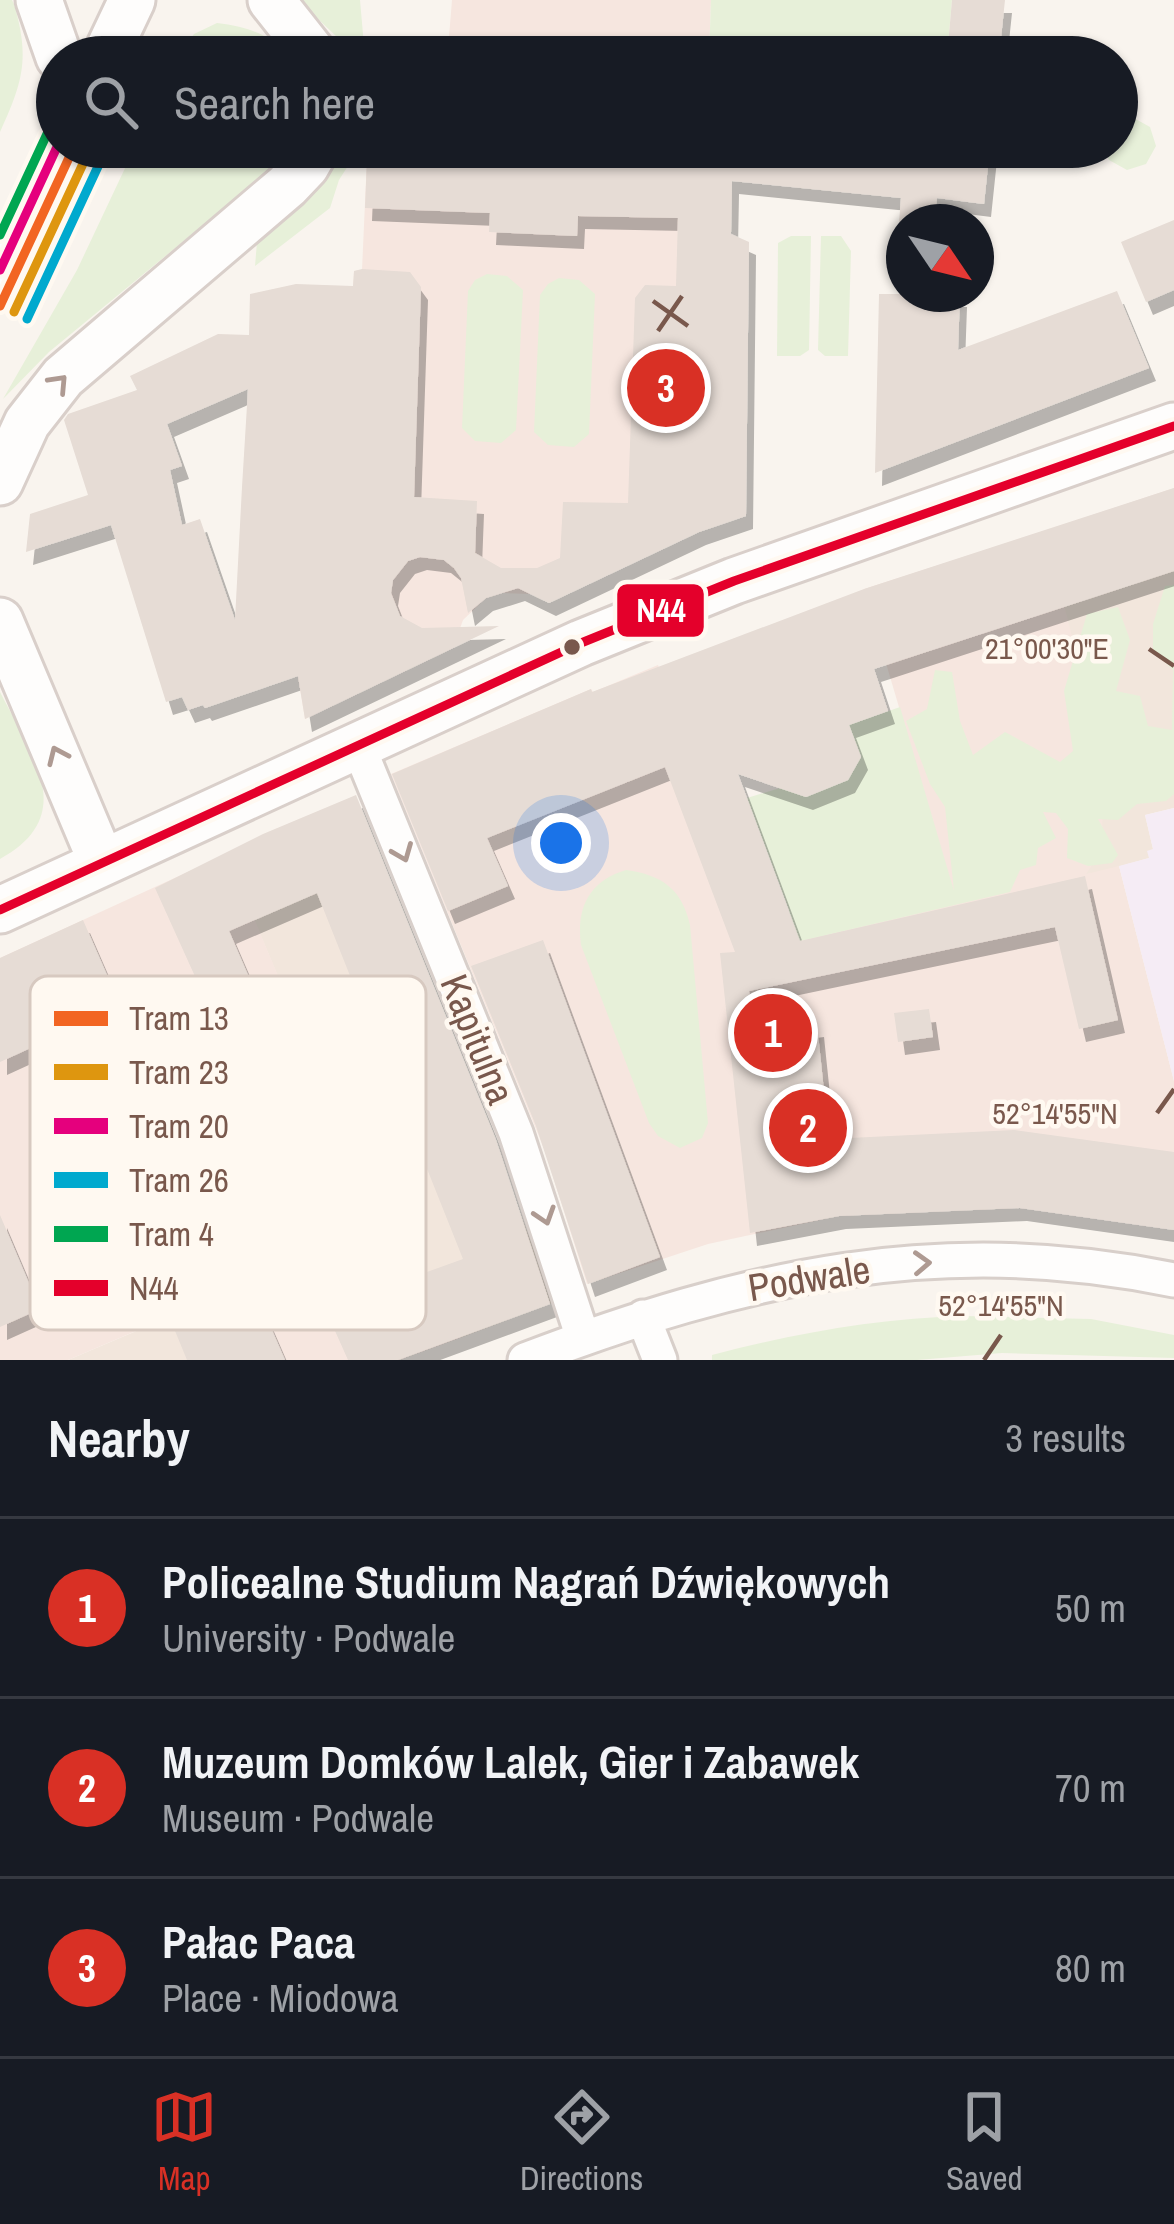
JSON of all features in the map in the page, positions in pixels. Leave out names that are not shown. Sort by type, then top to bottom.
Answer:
[{"type":"street","points":[[39,0],[52,36]]},
{"type":"street","points":[[115,36],[132,0]]},
{"type":"street","points":[[272,0],[300,36]]},
{"type":"street","points":[[0,282],[53,168]]},
{"type":"street","points":[[0,482],[27,423],[63,377],[304,168]]},
{"type":"street","points":[[0,910],[581,643],[703,593],[1174,426]]},
{"type":"street","points":[[0,621],[103,863]]},
{"type":"street","name":"Kapitulna","points":[[358,745],[528,1166],[583,1338]]},
{"type":"street","name":"Podwale","points":[[525,1360],[722,1293],[866,1266],[969,1260],[1047,1262],[1174,1280]]},
{"type":"street","points":[[644,1317],[660,1360]]},
{"type":"shaded area","points":[[452,0],[711,0],[710,36],[449,36]]},
{"type":"shaded area","points":[[367,168],[703,168],[699,532],[532,594],[486,598],[463,620],[453,648],[305,719],[291,636],[354,271],[362,270]]},
{"type":"shaded area","points":[[1174,488],[1174,808],[1145,815],[1153,849],[1149,858],[1085,876],[1045,531]]},
{"type":"shaded area","points":[[1045,531],[1105,765],[1101,852],[1086,874],[1119,866],[1174,1081],[1174,1230],[1020,1208],[839,1216],[708,1244],[587,1284],[545,1151],[391,774],[658,665],[767,949],[957,903],[864,589]]},
{"type":"shaded area","points":[[355,796],[555,1302],[460,1338],[426,1276],[426,976],[278,976],[227,855]]},
{"type":"shaded area","points":[[1174,808],[1174,1081],[1119,866],[1149,858],[1147,851],[1153,849],[1145,815]]},
{"type":"shaded area","points":[[227,854],[278,976],[30,976],[30,1330],[138,1330],[68,1360],[0,1360],[0,958]]},
{"type":"shaded area","points":[[426,1276],[460,1338],[399,1360],[217,1360],[211,1330],[426,1330]]},
{"type":"shaded area","points":[[139,1330],[211,1330],[217,1360],[68,1360]]},
{"type":"green space","points":[[0,0],[14,4],[23,55],[19,84],[0,132]]},
{"type":"green space","points":[[298,0],[360,0],[363,36],[336,36]]},
{"type":"green space","points":[[711,0],[952,0],[949,36],[710,36]]},
{"type":"green space","points":[[217,23],[263,36],[193,36]]},
{"type":"green space","points":[[1138,120],[1150,127],[1156,146],[1146,164],[1138,167]]},
{"type":"green space","points":[[125,168],[272,168],[49,352],[3,399],[77,270]]},
{"type":"green space","points":[[332,168],[347,168],[330,208],[255,266],[257,242],[318,189]]},
{"type":"green space","points":[[791,236],[811,236],[809,350],[800,356],[777,356],[778,243]]},
{"type":"green space","points":[[821,236],[841,236],[851,251],[848,356],[825,356],[818,350]]},
{"type":"green space","points":[[487,274],[507,276],[523,290],[516,430],[501,443],[475,441],[462,428],[468,291]]},
{"type":"green space","points":[[559,278],[579,280],[595,294],[589,434],[574,447],[548,445],[534,432],[540,295]]},
{"type":"green space","points":[[1174,585],[1174,794],[1166,801],[1137,804],[1118,820],[1098,819],[1118,855],[1112,863],[1088,866],[1067,858],[1068,829],[1056,813],[1043,812],[1056,838],[1038,848],[1036,865],[1020,870],[1010,892],[767,949],[789,910],[747,798],[780,788],[806,797],[848,780],[861,757],[849,725],[900,707],[954,891],[945,807],[930,784],[906,721],[927,709],[935,670],[952,672],[960,721],[973,755],[1005,732],[1060,762],[1073,751],[1064,691],[1087,614],[1118,607],[1130,640],[1116,691],[1140,696],[1148,726],[1172,730],[1173,670],[1153,651],[1153,624],[1165,586]]},
{"type":"green space","points":[[0,692],[35,759],[44,802],[38,823],[24,842],[0,859]]},
{"type":"green space","points":[[626,870],[668,886],[682,902],[690,925],[708,1123],[702,1138],[680,1148],[658,1136],[649,1123],[581,945],[581,919],[588,898],[603,881]]},
{"type":"green space","points":[[966,1316],[1091,1319],[1174,1335],[1174,1358],[1002,1353],[917,1360],[712,1360],[712,1355],[838,1328]]},
{"type":"building","points":[[952,0],[1005,0],[1001,36],[949,36]]},
{"type":"building","points":[[367,168],[988,168],[984,204],[937,198],[936,204],[900,204],[901,198],[732,181],[731,234],[749,242],[746,516],[699,532],[549,603],[518,588],[486,598],[468,613],[461,578],[454,568],[444,560],[420,557],[408,561],[393,580],[391,593],[400,616],[422,628],[499,626],[305,719],[298,676],[205,708],[188,710],[182,697],[166,702],[111,525],[26,552],[30,514],[88,495],[64,420],[68,414],[137,390],[130,376],[218,334],[249,335],[250,294],[296,284],[353,286],[354,271],[362,269],[410,272],[421,287],[414,497],[477,501],[475,553],[501,568],[537,568],[560,558],[563,502],[628,503],[635,298],[645,285],[676,286],[678,218],[578,216],[577,236],[489,232],[490,213],[365,208]],"holes":[[[248,389],[235,620],[200,519],[182,525],[170,470],[182,466],[167,424]]]},
{"type":"building","points":[[1174,220],[1174,290],[1146,302],[1121,242]]},
{"type":"building","points":[[1117,291],[1149,368],[875,473],[879,294],[886,294],[886,312],[959,312],[958,350]]},
{"type":"building","points":[[1174,488],[1174,571],[874,669],[888,711],[849,725],[861,757],[848,780],[806,797],[738,774],[800,941],[1085,876],[1118,1020],[1079,1029],[1055,927],[749,991],[756,1032],[817,1024],[829,1139],[1014,1130],[1174,1152],[1174,1230],[1020,1208],[839,1216],[750,1233],[720,953],[735,952],[665,767],[487,838],[508,886],[448,911],[392,774],[591,689],[864,589]]},
{"type":"building","points":[[356,795],[496,1140],[550,1304],[398,1360],[348,1360],[335,1330],[426,1330],[426,1272],[463,1259],[426,1166],[426,976],[350,976],[317,893],[229,931],[248,976],[195,976],[155,888],[263,834]]},
{"type":"building","points":[[83,920],[107,976],[30,976],[30,1048],[0,1062],[0,958]]},
{"type":"building","points":[[543,940],[660,1257],[588,1284],[536,1126],[471,966]]},
{"type":"building","points":[[929,1009],[933,1037],[898,1042],[894,1013]]},
{"type":"building","points":[[0,1215],[30,1286],[30,1314],[0,1327]]},
{"type":"building","points":[[175,1330],[272,1330],[285,1360],[187,1360]]},
{"type":"tram line","name":"4","points":[[0,235],[36,158]]},
{"type":"tram line","name":"20","points":[[0,270],[47,168]]},
{"type":"tram line","name":"13","points":[[0,306],[64,168]]},
{"type":"tram line","name":"23","points":[[14,312],[81,168]]},
{"type":"tram line","name":"26","points":[[27,319],[97,168]]},
{"type":"transit line","name":"N44","points":[[0,910],[581,643],[734,581],[1174,426]]},
{"type":"place","name":"Pałac Paca","points":[[666,388]]},
{"type":"place","name":"Policealne Studium Nagrań Dźwiękowych","points":[[773,1033]]},
{"type":"place","name":"Muzeum Domków Lalek, Gier i Zabawek","points":[[808,1128]]}]
